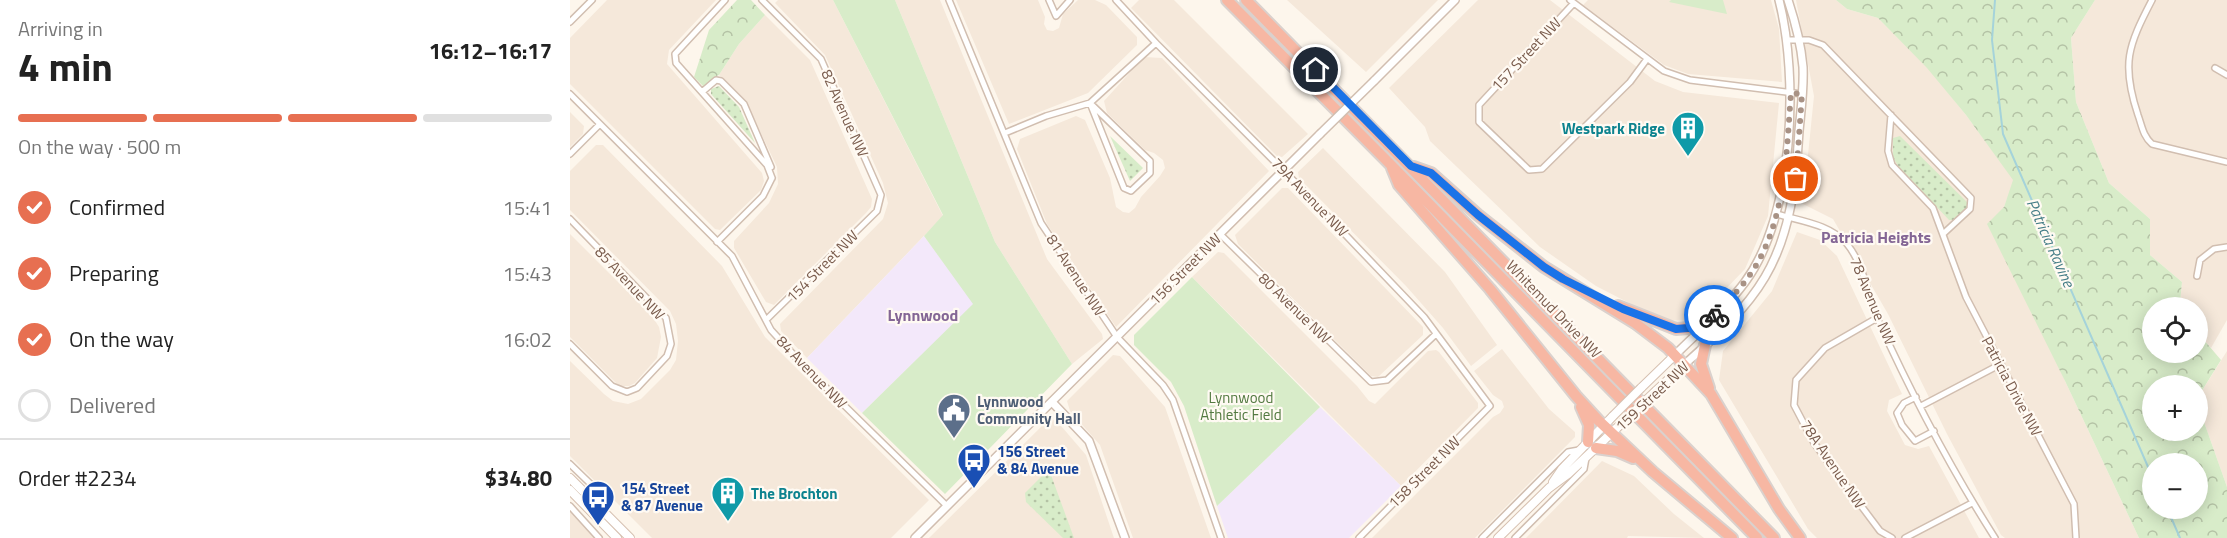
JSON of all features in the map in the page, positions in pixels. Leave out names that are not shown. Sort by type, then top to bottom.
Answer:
[{"type":"highway","name":"Whitemud Drive NW","points":[[1227,0],[1757,538]]},
{"type":"highway","name":"Whitemud Drive NW","points":[[1246,0],[1774,538]]},
{"type":"highway","points":[[1391,165],[1399,185],[1512,315],[1576,396],[1653,472],[1732,538]]},
{"type":"highway","points":[[1411,166],[1431,173],[1511,242],[1563,279],[1635,323],[1685,364],[1711,394],[1779,509],[1800,538]]},
{"type":"highway","points":[[1563,279],[1623,309],[1676,329],[1688,328],[1708,321]]},
{"type":"highway","points":[[1705,345],[1701,364],[1711,394]]},
{"type":"highway","points":[[1576,396],[1589,425],[1588,449],[1628,454],[1653,472]]},
{"type":"main road","name":"159 Street NW","points":[[1608,429],[1613,416],[1675,355]]},
{"type":"main road","name":"159 Street NW","points":[[1498,538],[1549,488],[1562,469],[1588,449],[1608,429],[1621,424],[1685,364]]},
{"type":"main road","points":[[570,478],[617,538]]},
{"type":"main road","points":[[570,490],[630,538]]},
{"type":"street","points":[[570,22],[592,0]]},
{"type":"street","points":[[725,0],[675,54],[676,63],[767,165],[772,178]]},
{"type":"street","name":"82 Avenue NW","points":[[762,0],[821,59],[881,195],[877,211]]},
{"type":"street","name":"81 Avenue NW","points":[[949,0],[1041,223],[1117,338],[1163,385],[1173,400],[1221,538]]},
{"type":"street","points":[[1049,0],[1056,16],[1070,0]]},
{"type":"street","name":"79A Avenue NW","points":[[1116,0],[1424,316],[1490,406]]},
{"type":"street","name":"156 Street NW","points":[[915,538],[1455,0]]},
{"type":"street","name":"159 Street NW","points":[[1675,355],[1744,284],[1777,214],[1791,93],[1788,40],[1779,0]]},
{"type":"street","name":"159 Street NW","points":[[1685,364],[1741,309],[1766,276],[1783,238],[1796,179],[1803,67],[1799,40],[1788,0]]},
{"type":"street","points":[[2152,0],[2135,32],[2128,59],[2129,88],[2145,138],[2152,144],[2227,162]]},
{"type":"street","points":[[1572,1],[1664,71],[1690,80],[1802,94]]},
{"type":"street","name":"157 Street NW","points":[[1572,1],[1479,105],[1479,122],[1529,170],[1542,169],[1630,82],[1647,59]]},
{"type":"street","points":[[1788,40],[1809,40],[1823,45],[1971,198],[1970,209],[1943,234]]},
{"type":"street","points":[[1005,133],[1046,116],[1090,104],[1156,43]]},
{"type":"street","points":[[2215,68],[2227,75]]},
{"type":"street","points":[[702,92],[716,80],[721,81],[744,104],[770,164],[772,178],[763,196],[717,242]]},
{"type":"street","name":"84 Avenue NW","points":[[570,94],[732,256],[771,330],[803,365],[947,506]]},
{"type":"street","points":[[1090,104],[1150,161],[1150,173],[1131,191],[1124,188],[1090,104]]},
{"type":"street","name":"Patricia Drive NW","points":[[1891,115],[1888,151],[1892,165],[1933,207],[1966,297],[2074,504],[2076,538]]},
{"type":"street","points":[[570,154],[600,124]]},
{"type":"street","name":"154 Street NW","points":[[766,320],[877,211]]},
{"type":"street","name":"78 Avenue NW","points":[[1777,214],[1820,225],[1846,243],[1858,262],[1877,318],[1916,397],[1972,502],[1995,538]]},
{"type":"street","name":"85 Avenue NW","points":[[570,219],[666,318],[671,344],[667,356],[637,388],[627,392],[612,386],[570,344]]},
{"type":"street","name":"80 Avenue NW","points":[[1220,234],[1371,382],[1387,380],[1436,334]]},
{"type":"street","points":[[2198,276],[2200,260],[2214,249],[2227,247]]},
{"type":"street","name":"78A Avenue NW","points":[[1877,318],[1825,348],[1796,380],[1794,405],[1814,443],[1880,531],[1892,538]]},
{"type":"street","points":[[1921,406],[2001,364]]},
{"type":"street","points":[[1916,397],[1904,403],[1897,413],[1902,425],[1915,441],[1934,431]]},
{"type":"street","points":[[1052,402],[1089,441],[1125,538]]},
{"type":"street","name":"158 Street NW","points":[[1359,538],[1490,406]]},
{"type":"street","name":"159 Street NW","points":[[1482,538],[1568,452],[1588,449],[1584,468],[1515,538]]},
{"type":"street","points":[[570,464],[601,494],[590,505]]},
{"type":"street","points":[[1905,538],[1972,502]]},
{"type":"street","points":[[570,506],[595,537]]},
{"type":"shaded area","points":[[607,0],[716,0],[669,50],[667,64],[762,173],[764,181],[761,190],[720,230],[715,229],[570,84],[570,38]]},
{"type":"shaded area","points":[[778,0],[833,0],[943,216],[807,358],[781,331],[780,324],[883,219],[888,203],[883,183],[825,55],[775,3]]},
{"type":"shaded area","points":[[895,0],[940,0],[1047,259],[1102,334],[1103,339],[1072,364],[995,242]]},
{"type":"shaded area","points":[[956,0],[1038,0],[1045,17],[1044,24],[1047,30],[1053,31],[1059,28],[1063,14],[1078,0],[1095,0],[1106,5],[1137,37],[1137,45],[1088,93],[1009,124]]},
{"type":"shaded area","points":[[1139,0],[1174,0],[1308,134],[1282,157],[1277,156],[1131,8]]},
{"type":"shaded area","points":[[1287,0],[1438,0],[1366,72]]},
{"type":"shaded area","points":[[1478,0],[1550,0],[1655,81],[1683,92],[1779,103],[1768,216],[1745,269],[1695,321],[1662,320],[1596,286],[1540,247],[1430,141],[1425,127],[1389,88]]},
{"type":"shaded area","points":[[1588,0],[1771,0],[1779,29],[1782,82],[1688,74],[1664,65],[1583,5]]},
{"type":"shaded area","points":[[1796,0],[1836,0],[1847,9],[1878,18],[1928,68],[2014,180],[2004,207],[2065,381],[2139,538],[2005,538],[2001,535],[1947,434],[1888,314],[1833,219],[1803,204],[1814,96]]},
{"type":"shaded area","points":[[2095,0],[2227,0],[2227,320],[2211,348],[2208,345],[2208,297],[2181,297],[2182,282],[2150,255],[2150,219],[2109,183],[2076,102],[2071,38]]},
{"type":"shaded area","points":[[765,15],[810,60],[872,199],[871,207],[866,213],[774,305],[766,302],[734,248],[734,241],[769,203],[778,184],[777,167],[746,102],[719,75],[739,44]]},
{"type":"shaded area","points":[[1144,57],[1162,58],[1269,171],[1116,327],[1047,224],[1017,149],[1020,139],[1076,116],[1085,120],[1110,178],[1116,207],[1129,213],[1165,168],[1163,160],[1145,150],[1107,113],[1104,101]]},
{"type":"shaded area","points":[[570,112],[584,126],[583,134],[570,147]]},
{"type":"shaded area","points":[[596,145],[603,145],[722,266],[765,337],[929,500],[891,538],[652,538],[570,456],[570,361],[613,401],[628,404],[641,399],[670,370],[676,360],[678,341],[676,324],[670,311],[570,210],[570,171]]},
{"type":"shaded area","points":[[1323,148],[1445,272],[1497,345],[1471,366],[1443,328],[1406,286],[1299,178],[1298,172]]},
{"type":"shaded area","points":[[1282,188],[1288,188],[1423,327],[1423,335],[1378,377],[1371,376],[1238,244],[1235,235]]},
{"type":"shaded area","points":[[1797,232],[1820,240],[1837,256],[1902,394],[1889,400],[1887,411],[1905,445],[1918,449],[1929,446],[1979,538],[1817,538],[1808,529],[1719,380],[1723,351],[1772,291]]},
{"type":"shaded area","points":[[570,234],[652,316],[659,327],[661,337],[657,358],[635,383],[629,386],[619,386],[570,337]]},
{"type":"shaded area","points":[[924,236],[974,304],[862,413],[807,358]]},
{"type":"shaded area","points":[[1218,252],[1224,253],[1357,386],[1369,401],[1375,404],[1428,351],[1436,350],[1478,403],[1478,408],[1401,486],[1192,277]]},
{"type":"shaded area","points":[[1502,349],[1549,409],[1575,432],[1575,437],[1475,538],[1372,538],[1493,417],[1500,413],[1504,407],[1502,401],[1493,395],[1474,371]]},
{"type":"shaded area","points":[[2227,351],[2227,487],[2208,433],[2208,381]]},
{"type":"shaded area","points":[[1113,355],[1120,356],[1165,407],[1211,538],[1133,538],[1100,445],[1070,411],[1067,401]]},
{"type":"shaded area","points":[[1320,407],[1401,486],[1349,538],[1228,538],[1217,506]]},
{"type":"shaded area","points":[[1048,420],[1056,420],[1086,455],[1114,538],[929,538]]},
{"type":"shaded area","points":[[1602,461],[1634,476],[1674,514],[1704,538],[1628,536],[1627,538],[1526,538]]},
{"type":"shaded area","points":[[570,511],[597,538],[570,538]]},
{"type":"green space","points":[[737,0],[751,0],[765,15],[739,44],[719,75],[704,87],[694,77],[709,30]]},
{"type":"green space","points":[[833,0],[895,0],[995,242],[1072,364],[945,494],[862,413],[973,304],[924,236],[943,215]]},
{"type":"green space","points":[[1671,0],[1723,0],[1727,14],[1669,2]]},
{"type":"green space","points":[[1836,0],[2095,0],[2071,38],[2076,102],[2109,183],[2150,219],[2150,255],[2182,282],[2181,297],[2142,297],[2142,363],[2208,363],[2208,345],[2221,360],[2208,381],[2208,375],[2142,375],[2142,441],[2208,441],[2208,433],[2227,487],[2227,538],[2139,538],[2065,381],[1987,224],[2004,207],[2013,180],[1966,115],[1927,68],[1878,18],[1847,9]]},
{"type":"green space","points":[[719,86],[739,107],[755,143],[711,94],[711,89]]},
{"type":"green space","points":[[1110,136],[1143,168],[1130,181]]},
{"type":"green space","points":[[1900,136],[1968,203],[1967,209],[1954,220],[1949,220],[1898,166],[1893,157],[1893,138]]},
{"type":"green space","name":"Lynnwood Athletic Field","points":[[1192,277],[1320,407],[1217,506],[1184,406],[1171,382],[1134,345],[1134,335]]},
{"type":"green space","points":[[1043,475],[1051,475],[1074,538],[1063,538],[1026,502],[1025,493]]},
{"type":"waterway","name":"Patricia Ravine","points":[[1995,0],[1992,40],[2003,134],[2142,453]]},
{"type":"waterway","name":"Patricia Ravine","points":[[2172,519],[2180,538]]},
{"type":"way so far","points":[[1714,315],[1744,284],[1774,224],[1786,151],[1791,93],[1802,94],[1796,179]]},
{"type":"place","name":"Westpark Ridge","points":[[1688,157]]},
{"type":"place","name":"Lynnwood Community Hall","points":[[954,439]]},
{"type":"place","name":"156 Street & 84 Avenue","points":[[974,489]]},
{"type":"place","name":"The Brochton","points":[[728,522]]},
{"type":"place","name":"154 Street & 87 Avenue","points":[[598,526]]},
{"type":"district","name":"Patricia Heights","points":[[1876,237]]},
{"type":"district","name":"Lynnwood","points":[[923,315]]},
{"type":"route","points":[[1316,70],[1411,166],[1431,173],[1511,242],[1563,279],[1623,309],[1676,329],[1688,328],[1708,321],[1714,315]]}]
